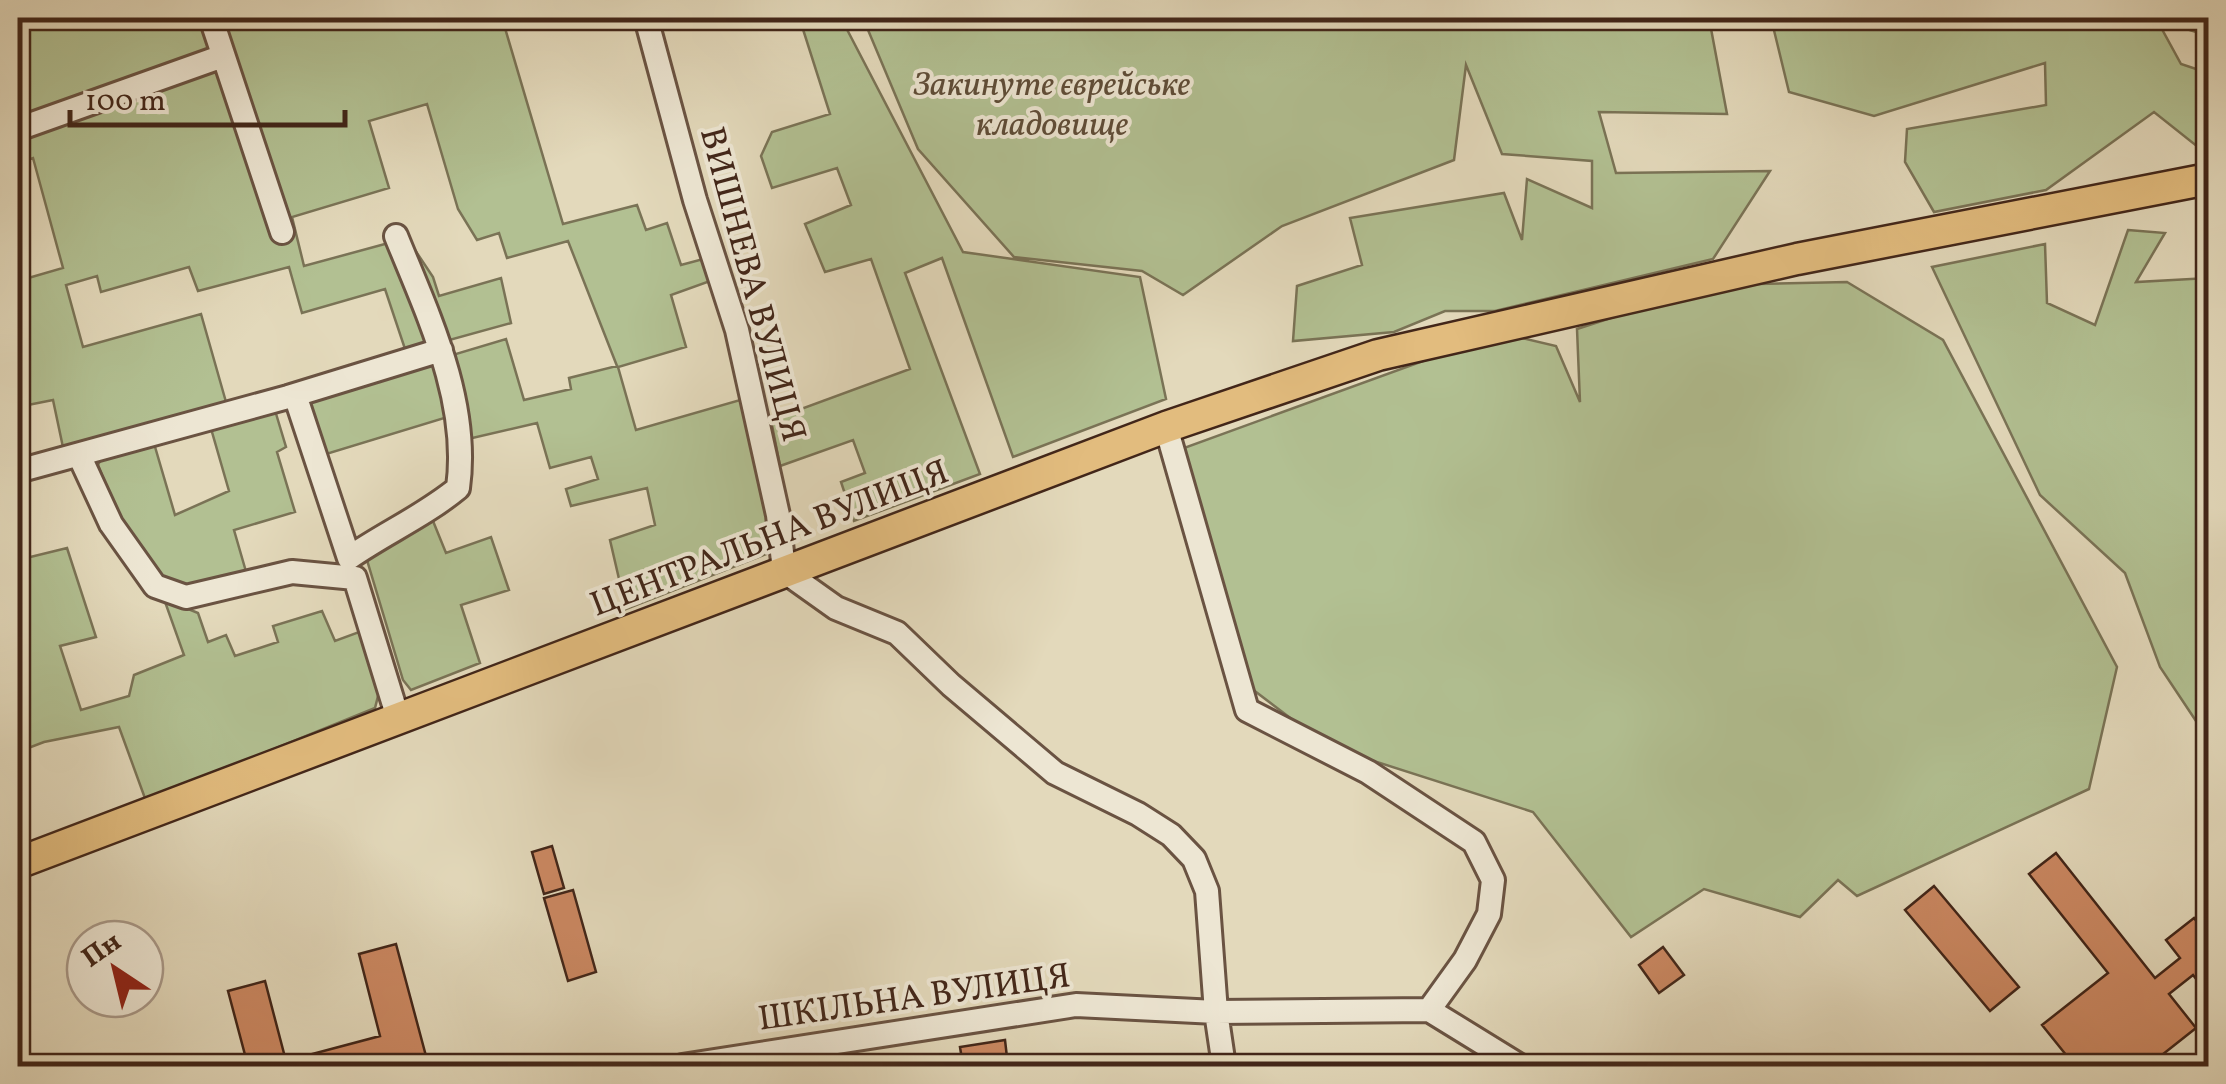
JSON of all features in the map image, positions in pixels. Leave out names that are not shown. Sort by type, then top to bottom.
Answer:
[{"type":"main road","name":"ЦЕНТРАЛЬНА ВУЛИЦЯ","points":[[18,863],[1166,427],[1378,356],[1796,259],[2208,179]]},
{"type":"street","points":[[210,18],[282,232]]},
{"type":"street","name":"ВИШНЕВА ВУЛИЦЯ","points":[[646,18],[695,200],[736,330],[778,515],[784,571]]},
{"type":"street","points":[[18,129],[224,56]]},
{"type":"street","points":[[79,455],[111,524],[155,586],[186,597],[292,572],[352,568],[388,531],[430,511],[458,488],[462,454],[441,350],[396,236]]},
{"type":"street","points":[[18,471],[295,395],[441,350]]},
{"type":"street","points":[[295,395],[398,718]]},
{"type":"street","points":[[1166,427],[1248,710],[1368,772],[1474,842],[1493,880],[1489,914],[1465,960],[1429,1010],[1520,1066]]},
{"type":"street","points":[[784,571],[836,608],[896,633],[1054,773],[1138,814],[1171,835],[1194,859],[1207,891],[1224,1066]]},
{"type":"street","name":"ШКІЛЬНА ВУЛИЦЯ","points":[[682,1066],[1076,1005],[1216,1012],[1429,1010]]},
{"type":"green space","points":[[18,18],[502,18],[563,224],[637,205],[646,230],[667,223],[681,265],[707,258],[713,280],[671,295],[686,347],[618,367],[636,430],[747,398],[774,551],[626,609],[610,540],[655,525],[647,488],[571,506],[566,489],[598,479],[591,457],[550,468],[537,423],[468,439],[449,356],[506,339],[524,400],[571,389],[569,378],[617,366],[568,241],[507,258],[499,233],[477,240],[458,209],[427,104],[369,121],[389,188],[292,217],[304,266],[407,238],[433,277],[439,296],[501,278],[511,323],[406,352],[385,289],[302,313],[289,267],[198,291],[189,267],[101,292],[97,276],[66,285],[83,347],[201,314],[228,409],[64,452],[53,400],[18,407],[18,281],[63,268],[33,158],[18,163]]},
{"type":"green space","points":[[810,18],[841,18],[963,252],[1140,277],[1166,399],[1013,457],[942,258],[905,273],[980,474],[854,521],[841,482],[865,473],[853,440],[780,466],[771,420],[910,369],[871,259],[825,272],[805,224],[851,205],[837,168],[772,188],[761,156],[772,132],[830,114],[801,23]]},
{"type":"green space","name":"Закинуте єврейське кладовище","points":[[863,18],[1709,18],[1727,114],[1599,112],[1616,173],[1770,171],[1713,259],[1495,311],[1445,311],[1394,332],[1293,341],[1297,286],[1362,265],[1350,218],[1504,193],[1522,240],[1527,179],[1592,208],[1592,161],[1502,154],[1466,65],[1454,160],[1282,226],[1183,295],[1142,271],[1014,257],[918,149]]},
{"type":"green space","points":[[1771,18],[2208,18],[2208,40],[2206,35],[2157,20],[2181,64],[2208,73],[2208,155],[2154,112],[2046,190],[1934,212],[1905,162],[1907,129],[2046,105],[2045,63],[1874,116],[1789,92]]},
{"type":"green space","points":[[2128,230],[2165,233],[2136,282],[2208,278],[2208,739],[2160,667],[2125,573],[2040,495],[1932,267],[2045,244],[2047,303],[2095,325]]},
{"type":"green space","points":[[1847,282],[1943,340],[2117,667],[2089,789],[1857,896],[1838,880],[1800,917],[1704,889],[1631,937],[1533,812],[1327,746],[1231,673],[1173,452],[1500,333],[1556,346],[1580,402],[1577,329],[1712,285]]},
{"type":"green space","points":[[416,364],[436,366],[451,416],[323,455],[305,397]]},
{"type":"green space","points":[[274,407],[286,447],[277,452],[295,512],[234,530],[247,575],[180,591],[150,565],[129,535],[98,465],[103,455],[153,440],[175,515],[229,491],[210,425]]},
{"type":"green space","points":[[433,521],[446,553],[491,537],[509,590],[461,605],[480,663],[411,690],[403,680],[367,560],[372,548]]},
{"type":"green space","points":[[67,548],[96,637],[60,646],[81,710],[129,696],[134,675],[184,655],[164,599],[198,613],[208,642],[226,635],[235,656],[278,642],[273,626],[322,611],[335,641],[359,632],[380,688],[375,708],[146,801],[119,727],[44,742],[18,752],[18,560]]},
{"type":"building","points":[[552,846],[564,888],[544,894],[532,852]]},
{"type":"building","points":[[2056,853],[2155,978],[2180,958],[2166,940],[2194,918],[2208,936],[2208,994],[2193,975],[2169,994],[2196,1028],[2148,1066],[2075,1066],[2042,1025],[2108,973],[2029,874]]},
{"type":"building","points":[[1934,886],[2019,987],[1990,1011],[1905,910]]},
{"type":"building","points":[[573,890],[596,972],[568,981],[544,898]]},
{"type":"building","points":[[396,944],[426,1056],[387,1066],[248,1066],[228,991],[265,981],[286,1061],[380,1036],[359,954]]},
{"type":"building","points":[[1663,947],[1684,975],[1659,993],[1639,965]]},
{"type":"building","points":[[1005,1040],[1008,1066],[963,1066],[960,1047]]}]
